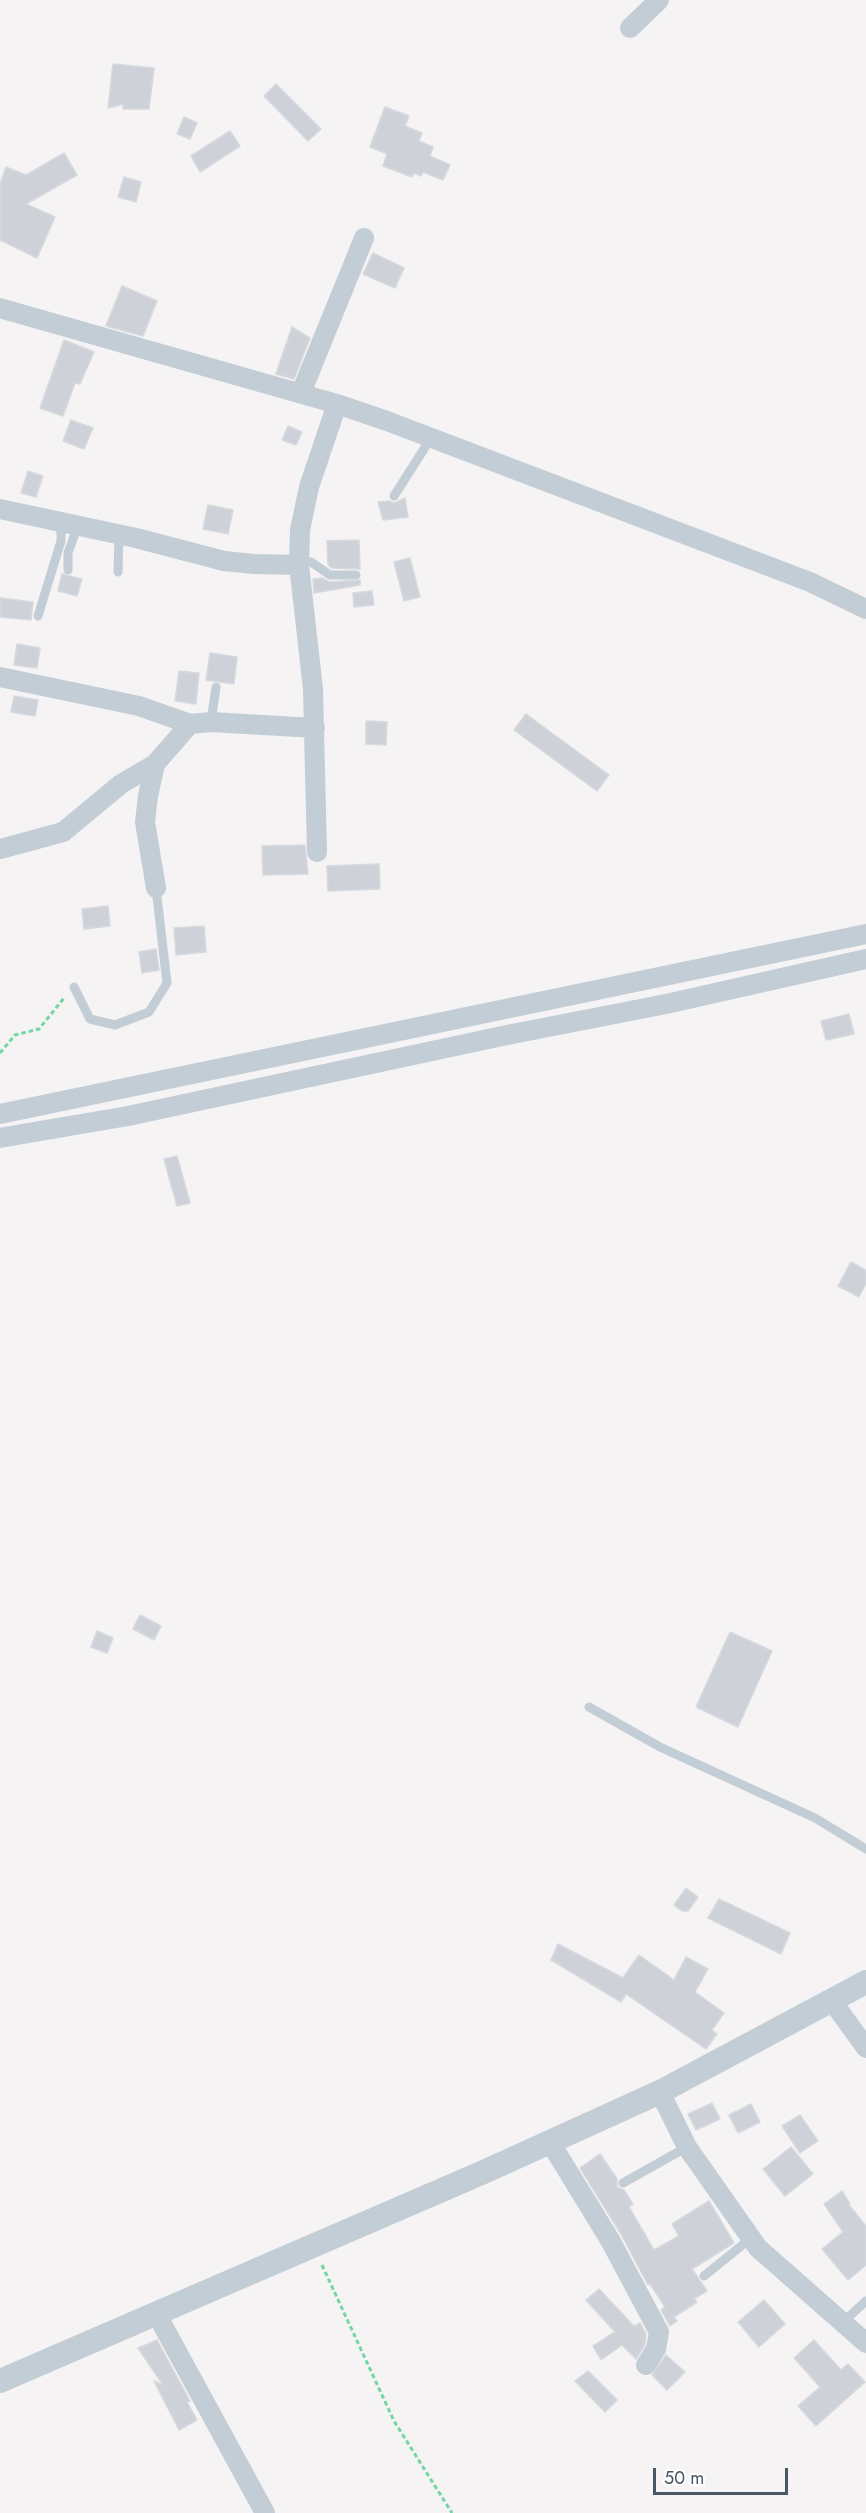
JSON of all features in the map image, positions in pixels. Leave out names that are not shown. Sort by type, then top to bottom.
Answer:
[{"type":"street","points":[[630,28],[659,0]]},
{"type":"street","points":[[301,393],[364,238]]},
{"type":"street","points":[[0,308],[337,404],[810,582],[866,609]]},
{"type":"street","points":[[0,322],[33,317]]},
{"type":"street","points":[[317,852],[313,689],[299,562],[300,530],[309,488],[337,404]]},
{"type":"street","points":[[0,509],[78,525],[224,561],[254,564],[299,562]]},
{"type":"street","points":[[0,677],[139,706],[190,724],[211,722],[315,728]]},
{"type":"street","points":[[0,849],[63,832],[121,784],[155,764],[190,724]]},
{"type":"street","points":[[155,764],[148,796],[146,822],[156,888]]},
{"type":"street","points":[[0,1114],[866,934]]},
{"type":"street","points":[[0,1138],[128,1116],[507,1035],[666,1004],[866,959]]},
{"type":"street","points":[[0,2381],[660,2092],[866,1982]]},
{"type":"street","points":[[832,2001],[866,2048]]},
{"type":"street","points":[[660,2092],[687,2147],[751,2238],[770,2261],[866,2343]]},
{"type":"street","points":[[550,2142],[610,2240],[659,2332],[656,2349],[646,2365]]},
{"type":"street","points":[[156,2313],[265,2513]]},
{"type":"lane","points":[[394,496],[431,438]]},
{"type":"lane","points":[[38,616],[61,541],[61,531],[56,520]]},
{"type":"lane","points":[[68,570],[68,553],[78,525]]},
{"type":"lane","points":[[118,572],[119,535]]},
{"type":"lane","points":[[299,562],[311,562],[330,575],[356,575]]},
{"type":"lane","points":[[211,722],[216,687]]},
{"type":"lane","points":[[74,987],[90,1019],[115,1025],[149,1012],[167,983],[156,888]]},
{"type":"lane","points":[[589,1707],[660,1746],[815,1818],[866,1849]]},
{"type":"lane","points":[[623,2183],[687,2147]]},
{"type":"lane","points":[[704,2276],[751,2238]]},
{"type":"lane","points":[[842,2323],[866,2301]]},
{"type":"path","points":[[0,1053],[15,1035],[39,1029],[74,987]]},
{"type":"path","points":[[315,2243],[322,2267],[394,2421],[452,2513]]},
{"type":"building","points":[[113,64],[154,68],[149,109],[123,109],[123,104],[108,108]]},
{"type":"building","points":[[276,84],[321,129],[308,141],[264,96]]},
{"type":"building","points":[[385,107],[409,116],[405,126],[422,133],[419,141],[433,147],[430,156],[450,165],[443,180],[423,172],[421,176],[414,173],[412,177],[383,166],[387,154],[370,147]]},
{"type":"building","points":[[184,117],[197,123],[190,139],[177,134]]},
{"type":"building","points":[[230,131],[240,146],[200,172],[191,156]]},
{"type":"building","points":[[64,153],[77,175],[26,204],[55,217],[37,258],[0,240],[0,184],[6,167],[26,175]]},
{"type":"building","points":[[124,177],[141,182],[136,202],[118,197]]},
{"type":"building","points":[[373,253],[404,268],[395,288],[363,274]]},
{"type":"building","points":[[122,286],[157,301],[143,336],[106,326]]},
{"type":"building","points":[[292,327],[310,338],[294,379],[276,374]]},
{"type":"building","points":[[64,340],[94,352],[80,384],[75,383],[63,416],[40,408]]},
{"type":"building","points":[[71,420],[93,428],[84,449],[63,441]]},
{"type":"building","points":[[288,426],[302,432],[296,445],[282,440]]},
{"type":"building","points":[[28,471],[43,476],[36,497],[21,493]]},
{"type":"building","points":[[405,498],[408,517],[383,520],[378,502],[394,503]]},
{"type":"building","points":[[208,505],[233,510],[228,534],[203,529]]},
{"type":"building","points":[[359,540],[360,569],[332,568],[328,565],[327,541]]},
{"type":"building","points":[[410,558],[420,597],[404,601],[394,562]]},
{"type":"building","points":[[62,574],[82,579],[77,596],[58,591]]},
{"type":"building","points":[[322,578],[330,582],[360,580],[360,585],[314,593],[313,579]]},
{"type":"building","points":[[372,591],[374,605],[354,607],[353,593]]},
{"type":"building","points":[[0,598],[33,602],[31,620],[0,617]]},
{"type":"building","points":[[17,644],[40,648],[37,668],[14,665]]},
{"type":"building","points":[[210,653],[237,657],[234,684],[206,680]]},
{"type":"building","points":[[179,671],[199,673],[196,704],[175,701]]},
{"type":"building","points":[[14,696],[38,700],[35,716],[11,712]]},
{"type":"building","points":[[526,714],[609,775],[597,791],[514,730]]},
{"type":"building","points":[[366,721],[387,722],[386,745],[366,744]]},
{"type":"building","points":[[305,845],[308,874],[263,875],[262,846]]},
{"type":"building","points":[[379,864],[380,889],[328,891],[327,866]]},
{"type":"building","points":[[108,906],[110,926],[84,929],[82,909]]},
{"type":"building","points":[[204,926],[206,952],[176,955],[174,928]]},
{"type":"building","points":[[156,949],[159,970],[142,973],[139,952]]},
{"type":"building","points":[[849,1014],[854,1034],[826,1040],[821,1021]]},
{"type":"building","points":[[177,1156],[190,1203],[177,1206],[164,1159]]},
{"type":"building","points":[[851,1262],[866,1270],[866,1283],[859,1297],[838,1286]]},
{"type":"building","points":[[140,1615],[161,1626],[154,1640],[133,1629]]},
{"type":"building","points":[[97,1631],[113,1638],[107,1653],[91,1647]]},
{"type":"building","points":[[730,1632],[772,1651],[738,1727],[696,1707]]},
{"type":"building","points":[[686,1888],[698,1897],[688,1911],[682,1911],[674,1905]]},
{"type":"building","points":[[719,1899],[790,1933],[781,1954],[708,1918]]},
{"type":"building","points":[[558,1944],[623,1978],[639,1955],[674,1980],[686,1957],[708,1969],[695,1992],[724,2013],[712,2030],[717,2034],[706,2049],[626,1994],[621,2002],[551,1960]]},
{"type":"building","points":[[712,2103],[720,2119],[696,2130],[688,2114]]},
{"type":"building","points":[[751,2104],[760,2122],[738,2133],[729,2115]]},
{"type":"building","points":[[800,2115],[818,2141],[800,2153],[782,2126]]},
{"type":"building","points":[[791,2147],[813,2174],[785,2196],[763,2169]]},
{"type":"building","points":[[600,2154],[617,2179],[617,2187],[624,2190],[633,2204],[629,2207],[654,2250],[679,2236],[672,2224],[709,2201],[734,2243],[692,2269],[707,2291],[694,2299],[697,2302],[674,2317],[677,2321],[670,2326],[661,2310],[665,2307],[650,2284],[648,2285],[621,2234],[580,2168]]},
{"type":"building","points":[[842,2191],[849,2205],[866,2226],[866,2265],[848,2280],[822,2249],[843,2232],[824,2204]]},
{"type":"building","points":[[599,2289],[634,2326],[640,2323],[646,2334],[645,2345],[636,2359],[622,2345],[601,2360],[593,2346],[615,2332],[586,2300]]},
{"type":"building","points":[[764,2300],[785,2324],[759,2347],[738,2322]]},
{"type":"building","points":[[157,2340],[190,2401],[187,2402],[197,2420],[179,2430],[154,2381],[163,2385],[138,2348]]},
{"type":"building","points":[[814,2340],[841,2370],[848,2364],[865,2382],[816,2426],[798,2406],[820,2387],[794,2358]]},
{"type":"building","points":[[666,2355],[685,2372],[667,2390],[652,2375]]},
{"type":"building","points":[[588,2371],[617,2400],[605,2412],[575,2381]]}]
